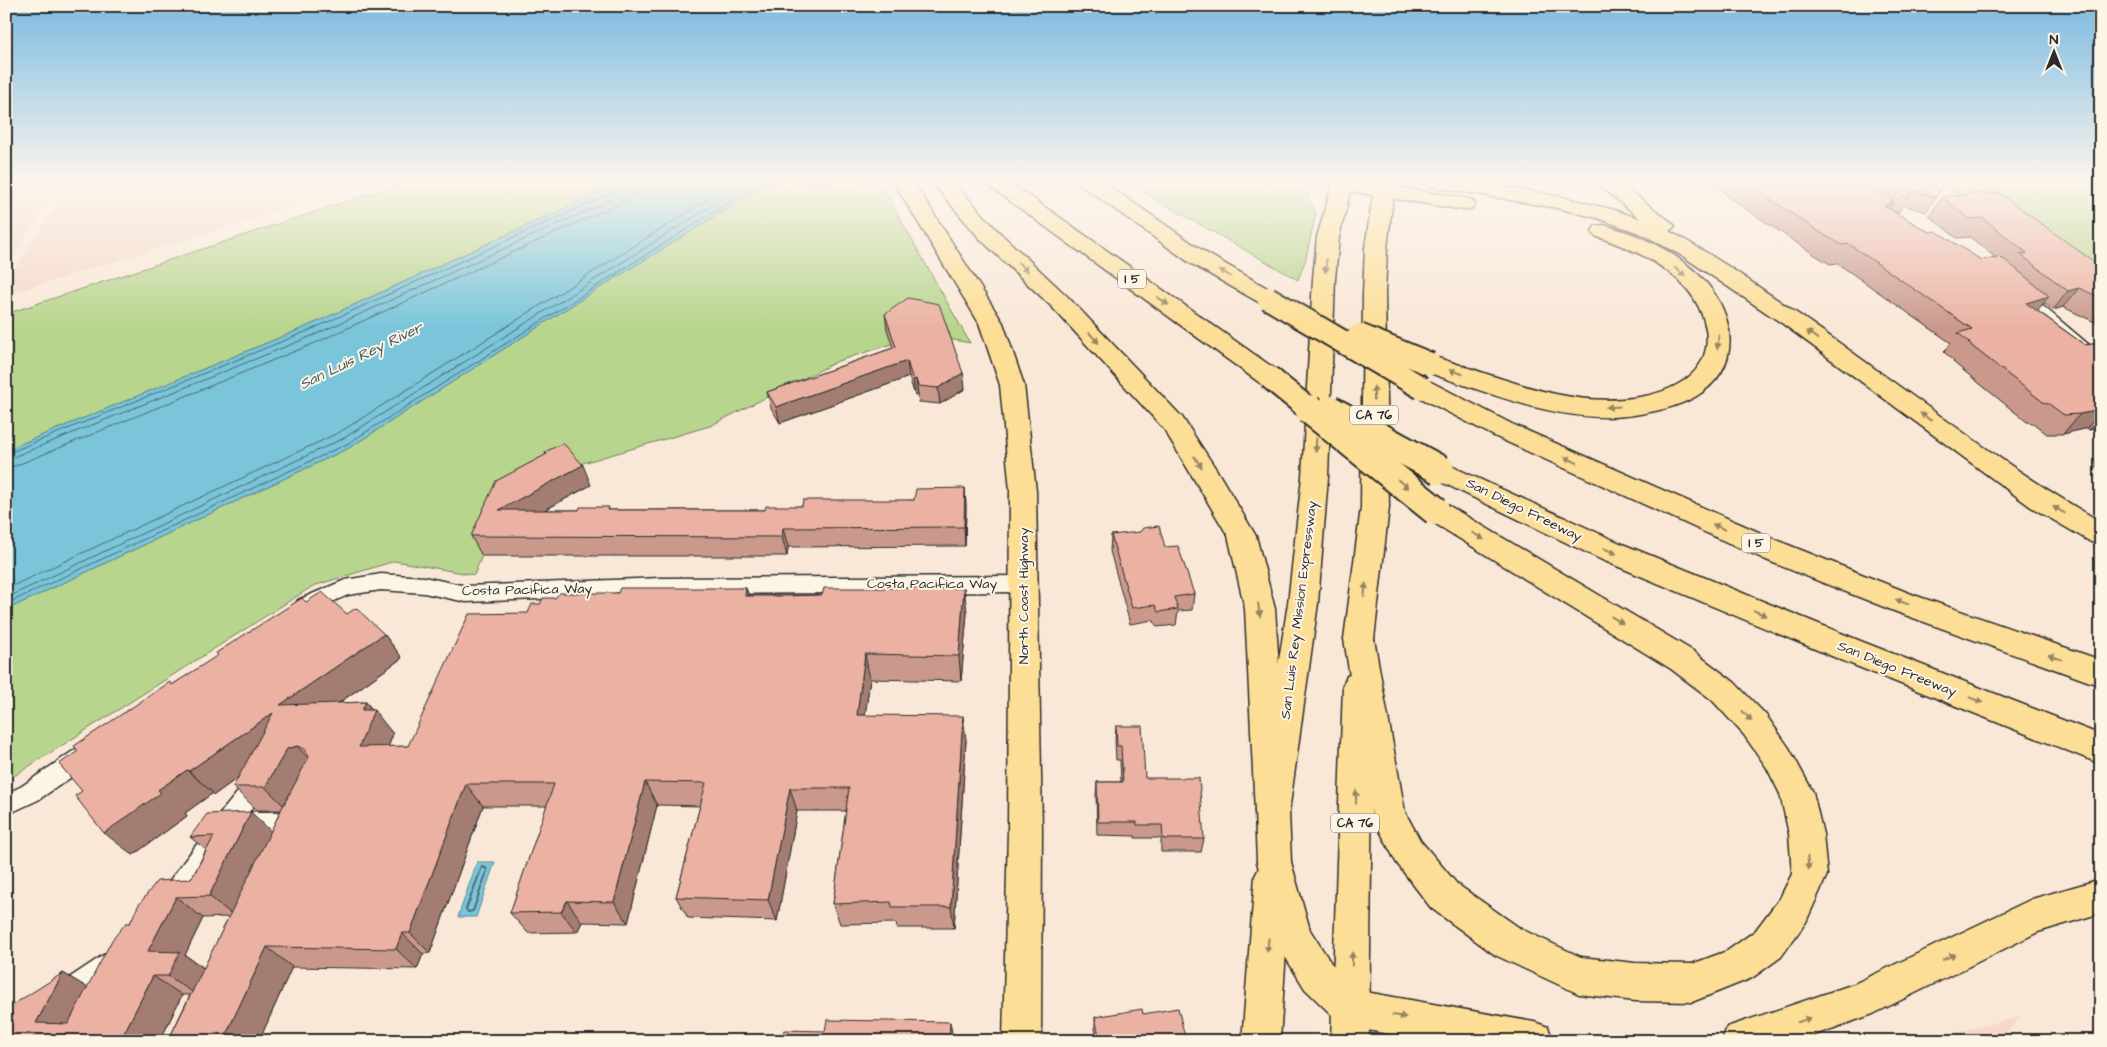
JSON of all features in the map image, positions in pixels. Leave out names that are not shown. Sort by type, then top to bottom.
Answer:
[{"type":"main road","name":"North Coast Highway","points":[[933,230],[991,323],[1012,385],[1016,416],[1023,491],[1024,584],[1022,1041]]},
{"type":"main road","points":[[985,230],[1060,302],[1173,423],[1242,536],[1260,609],[1272,812]]},
{"type":"main road","name":"San Diego Freeway","points":[[1063,230],[1269,377],[1440,470],[1610,551],[1852,652],[2101,750]]},
{"type":"main road","name":"I 5","points":[[1158,230],[1198,258],[1268,298],[1426,376],[1503,430],[1776,552],[1904,603],[2101,673]]},
{"type":"main road","name":"San Luis Rey Mission Expressway","points":[[1261,1041],[1274,862],[1272,812],[1303,603],[1315,477],[1324,279],[1330,230]]},
{"type":"main road","name":"CA 76","points":[[1350,1024],[1359,638],[1375,507],[1374,294],[1378,230]]},
{"type":"main road","points":[[1426,376],[1582,408],[1616,408],[1661,401],[1686,392],[1703,379],[1714,362],[1720,340],[1718,324],[1694,284],[1677,269],[1621,237],[1600,230]]},
{"type":"main road","points":[[1652,230],[1692,252],[1784,314]]},
{"type":"main road","points":[[1670,230],[2041,500],[2101,535]]},
{"type":"main road","points":[[1269,377],[1436,511],[1682,660],[1723,691],[1755,725],[1778,758],[1796,792],[1806,834],[1810,875],[1793,910],[1768,944],[1739,965],[1692,983],[1635,982],[1579,975],[1508,942],[1444,896],[1408,851],[1389,814],[1359,638]]},
{"type":"main road","points":[[1274,862],[1294,937],[1350,1024],[1534,1041]]},
{"type":"main road","points":[[1741,1041],[1860,1001],[2032,916],[2101,896]]},
{"type":"street","points":[[2010,286],[2101,364]]},
{"type":"street","name":"Costa Pacifica Way","points":[[286,619],[310,602],[345,588],[381,582],[424,586],[466,594],[661,586],[1024,584]]},
{"type":"street","points":[[6,806],[30,793],[96,748]]},
{"type":"street","points":[[155,921],[227,822],[258,784]]},
{"type":"street","points":[[227,822],[300,815],[283,849]]},
{"type":"street","points":[[38,1012],[132,951],[111,992]]},
{"type":"shaded area","points":[[6,230],[30,230],[6,268]]},
{"type":"shaded area","points":[[40,230],[217,230],[6,295],[6,283]]},
{"type":"shaded area","points":[[2020,1017],[2001,1041],[1917,1041]]},
{"type":"green space","points":[[260,230],[518,230],[308,326],[6,450],[6,314]]},
{"type":"green space","points":[[693,230],[906,230],[970,343],[923,334],[838,361],[710,426],[583,463],[509,491],[474,575],[395,561],[313,586],[6,781],[6,610],[349,448]]},
{"type":"green space","points":[[1209,230],[1312,230],[1306,258],[1298,280]]},
{"type":"green space","points":[[2030,230],[2101,230],[2101,288]]},
{"type":"water","name":"San Luis Rey River","points":[[518,230],[693,230],[349,448],[6,610],[6,450],[308,326]]},
{"type":"water","points":[[477,862],[495,862],[476,917],[458,917]]},
{"type":"building","points":[[1817,230],[1936,231],[1981,260],[1998,257],[2005,260],[2049,296],[2026,303],[2085,345],[2101,343],[2101,410],[2064,415],[2043,402],[1958,333],[1972,329],[1849,244],[1842,245]]},
{"type":"building","points":[[1998,230],[2050,230],[2101,267],[2101,298],[2079,288],[2068,291],[2020,254],[2027,253]]},
{"type":"building","points":[[908,298],[939,304],[963,373],[938,388],[918,386],[916,379],[913,380],[907,361],[776,407],[767,392],[896,347],[885,314]]},
{"type":"building","points":[[563,443],[583,465],[499,510],[579,510],[580,507],[609,507],[608,510],[765,510],[766,506],[802,506],[803,500],[914,500],[916,489],[965,488],[964,527],[783,528],[782,537],[471,536],[496,481],[547,454],[545,452]]},
{"type":"building","points":[[1159,526],[1165,547],[1178,546],[1194,594],[1174,597],[1178,609],[1158,612],[1155,605],[1132,608],[1111,535],[1140,532],[1143,528]]},
{"type":"building","points":[[620,588],[746,588],[745,596],[784,596],[822,595],[824,588],[964,588],[959,656],[865,654],[857,715],[963,716],[951,907],[892,907],[891,902],[833,904],[849,788],[790,788],[768,900],[676,897],[706,783],[645,782],[614,902],[567,901],[561,912],[510,913],[554,784],[466,784],[410,933],[402,933],[396,949],[267,947],[223,1041],[168,1041],[282,808],[309,757],[305,749],[297,746],[287,749],[265,787],[233,787],[273,713],[158,790],[161,793],[104,833],[75,796],[82,791],[59,764],[78,751],[74,746],[170,682],[172,685],[218,655],[216,653],[302,598],[306,602],[322,592],[347,614],[356,608],[384,634],[280,705],[366,702],[362,710],[374,710],[359,747],[408,746],[469,614],[528,613],[532,604],[540,604],[543,598],[555,598],[559,593],[618,593]]},
{"type":"building","points":[[1116,726],[1142,726],[1145,778],[1199,778],[1204,839],[1163,839],[1162,825],[1137,825],[1137,822],[1098,822],[1097,782],[1123,782],[1121,746],[1117,746]]},
{"type":"building","points":[[251,812],[209,896],[176,897],[148,951],[180,952],[168,976],[153,976],[120,1041],[71,1041],[72,1039],[32,1037],[30,1041],[6,1041],[6,1009],[63,973],[36,1023],[68,1024],[112,940],[126,923],[130,923],[138,906],[157,881],[189,879],[193,876],[214,836],[190,837],[207,814]]},
{"type":"building","points":[[1178,1008],[1186,1041],[1100,1041],[1095,1017],[1142,1009],[1143,1014]]},
{"type":"building","points":[[827,1020],[950,1022],[949,1041],[782,1041],[784,1030],[825,1031]]}]
